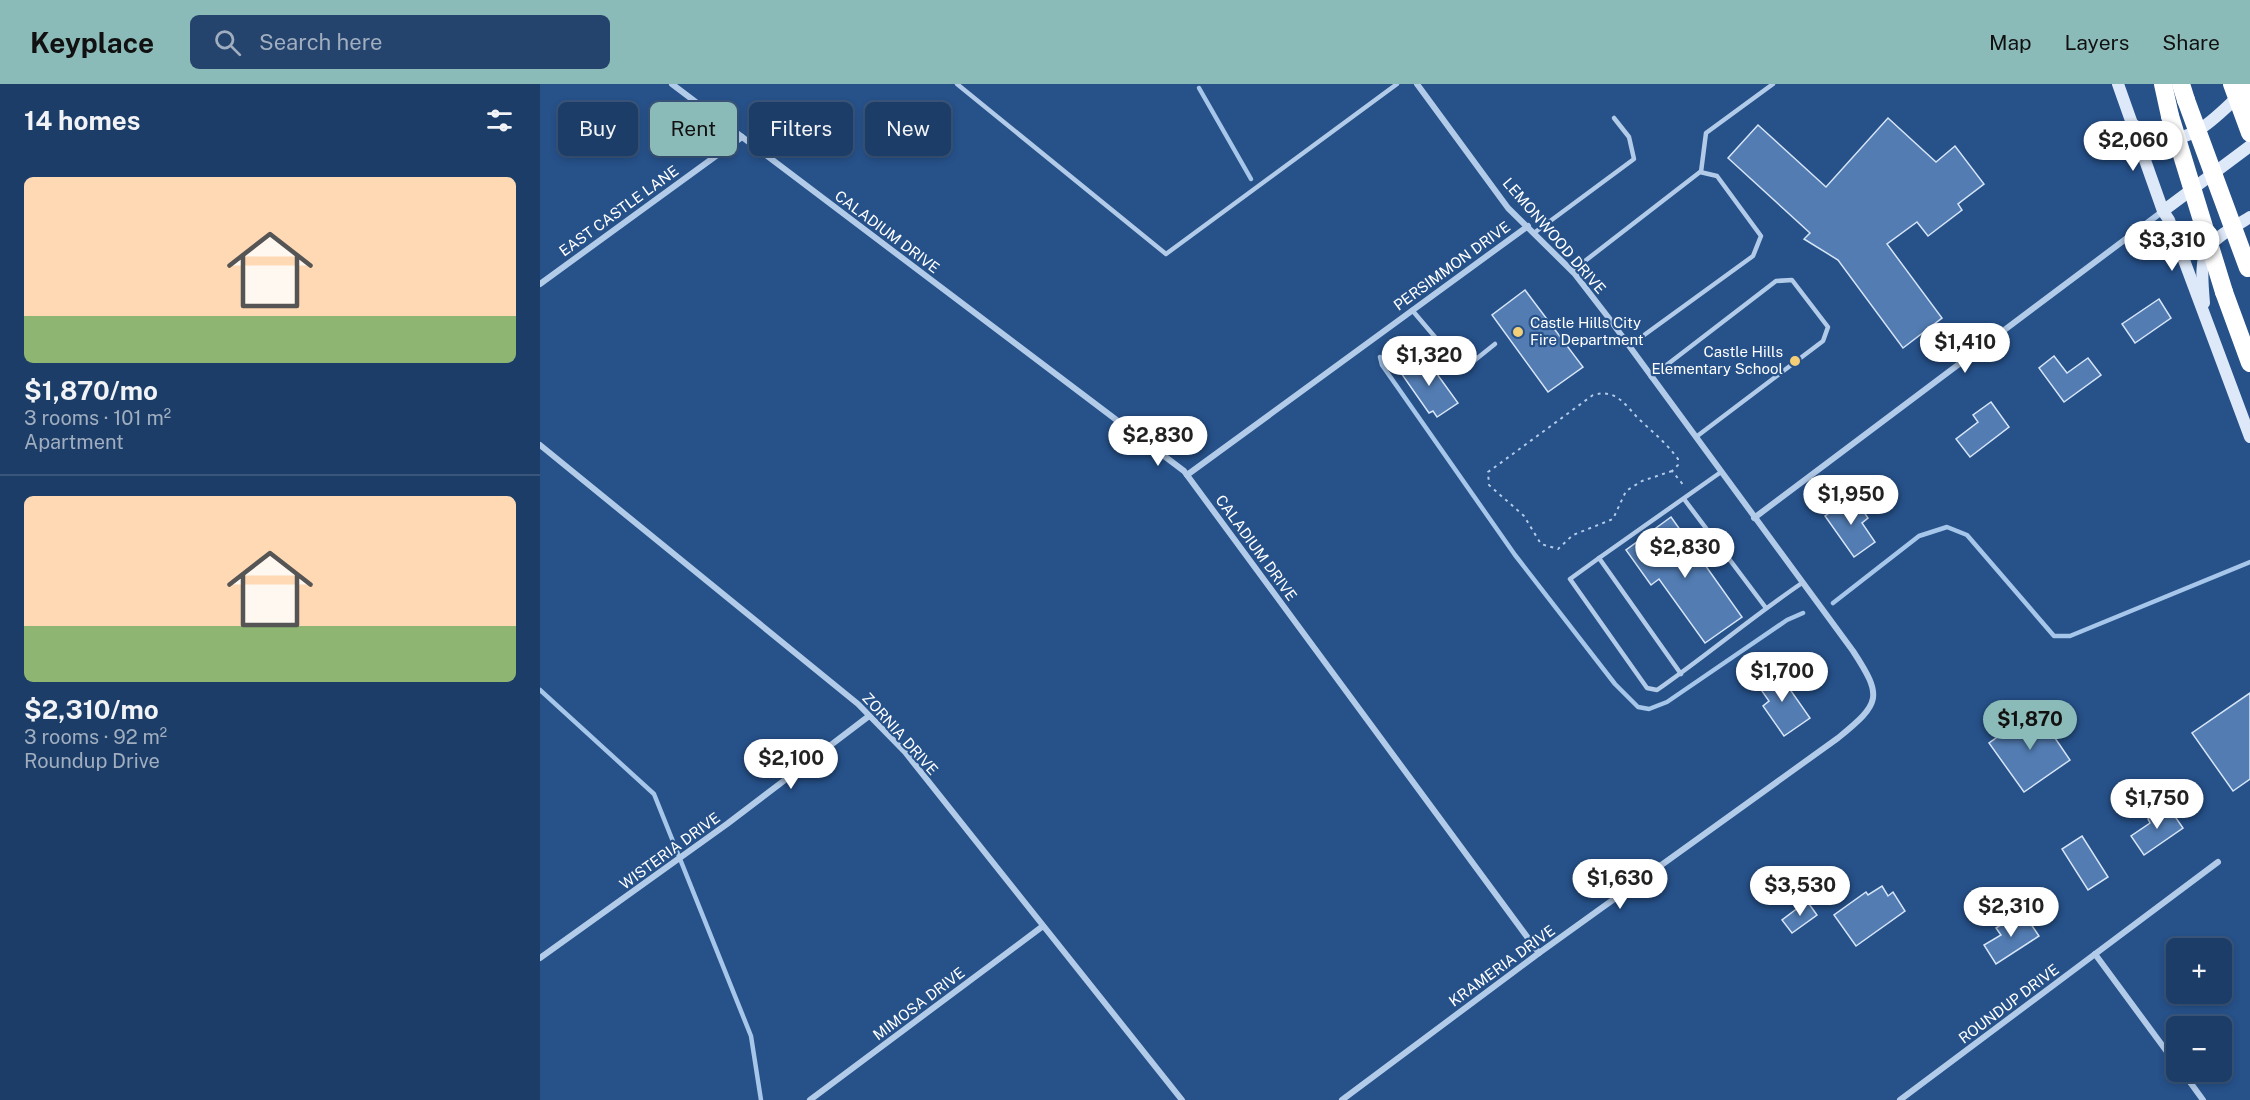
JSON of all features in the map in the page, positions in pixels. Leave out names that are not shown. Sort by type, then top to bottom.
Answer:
[{"type":"highway","points":[[2163,84],[2170,116],[2224,292],[2250,363]]},
{"type":"highway","points":[[2232,84],[2250,133]]},
{"type":"highway","points":[[2248,85],[2250,99]]},
{"type":"highway","points":[[2184,92],[2249,270]]},
{"type":"main road","points":[[2118,84],[2163,211],[2169,220],[2250,437]]},
{"type":"main road","points":[[2131,123],[2158,138],[2186,138],[2206,125],[2248,85]]},
{"type":"main road","points":[[2163,211],[2250,146]]},
{"type":"main road","points":[[2206,321],[2200,267],[2204,254],[2212,240],[2250,217]]},
{"type":"street","name":"CALADIUM DRIVE","points":[[672,84],[1187,475],[1539,953]]},
{"type":"street","name":"LEMONWOOD DRIVE","points":[[1418,84],[1508,208],[1572,271],[1652,377],[1871,679],[1874,699]]},
{"type":"street","name":"EAST CASTLE LANE","points":[[540,284],[742,137]]},
{"type":"street","points":[[1754,518],[2163,211]]},
{"type":"street","name":"PERSIMMON DRIVE","points":[[1187,475],[1528,226]]},
{"type":"street","name":"ZORNIA DRIVE","points":[[540,445],[858,704],[905,752],[1182,1100]]},
{"type":"street","name":"KRAMERIA DRIVE","points":[[1342,1100],[1539,953],[1839,738],[1866,716],[1874,699]]},
{"type":"street","name":"WISTERIA DRIVE","points":[[540,958],[698,845],[869,716]]},
{"type":"street","name":"ROUNDUP DRIVE","points":[[1900,1100],[2218,862]]},
{"type":"street","name":"MIMOSA DRIVE","points":[[810,1100],[1043,926]]},
{"type":"street","points":[[2095,954],[2166,1050]]},
{"type":"street","points":[[2190,1082],[2203,1100]]},
{"type":"lane","points":[[957,84],[1166,254],[1396,84]]},
{"type":"lane","points":[[1572,271],[1701,172],[1706,133],[1773,84]]},
{"type":"lane","points":[[1534,233],[1634,159],[1629,137],[1614,118]]},
{"type":"lane","points":[[1629,346],[1753,256],[1761,236],[1717,176],[1701,172]]},
{"type":"lane","points":[[1652,377],[1776,281],[1792,280],[1828,327],[1823,341],[1696,437]]},
{"type":"lane","points":[[1412,310],[1457,363],[1470,364],[1495,344]]},
{"type":"lane","points":[[1721,472],[1570,579],[1647,688],[1657,690],[1681,674],[1802,583]]},
{"type":"lane","points":[[1684,499],[1766,608]]},
{"type":"lane","points":[[1599,558],[1681,674]]},
{"type":"path","points":[[1602,393],[1626,402],[1641,421],[1662,439],[1678,459],[1678,465],[1672,471],[1634,485],[1626,491],[1613,519],[1573,535],[1558,549],[1541,544],[1524,516],[1489,485],[1488,479],[1488,472],[1593,395],[1602,393]]},
{"type":"path","points":[[1672,471],[1691,494]]},
{"type":"building","points":[[1888,118],[1936,162],[1955,146],[1984,184],[1958,204],[1962,210],[1928,236],[1917,222],[1887,244],[1942,318],[1903,348],[1838,260],[1804,239],[1810,233],[1728,158],[1758,125],[1826,187]]},
{"type":"building","points":[[1525,290],[1583,367],[1548,392],[1492,315]]},
{"type":"building","points":[[2159,299],[2171,318],[2135,343],[2122,324]]},
{"type":"building","points":[[1424,356],[1458,403],[1437,417],[1433,411],[1429,413],[1401,373]]},
{"type":"building","points":[[2054,356],[2067,373],[2088,358],[2101,375],[2064,402],[2039,368]]},
{"type":"building","points":[[1991,402],[2009,427],[1970,457],[1956,439],[1978,422],[1973,415]]},
{"type":"building","points":[[1853,496],[1868,518],[1862,523],[1875,542],[1854,557],[1825,516]]},
{"type":"building","points":[[1671,517],[1742,617],[1705,643],[1659,579],[1651,585],[1626,550]]},
{"type":"building","points":[[1775,668],[1810,718],[1784,736],[1763,706],[1769,701],[1755,681]]},
{"type":"building","points":[[2250,693],[2250,779],[2233,791],[2192,733]]},
{"type":"building","points":[[2036,710],[2070,760],[2024,792],[1989,743]]},
{"type":"building","points":[[2167,805],[2183,828],[2144,855],[2131,836],[2150,823],[2148,819]]},
{"type":"building","points":[[2082,836],[2108,877],[2088,890],[2062,849]]},
{"type":"building","points":[[1882,886],[1888,896],[1893,892],[1905,911],[1856,946],[1834,915],[1866,892],[1868,895]]},
{"type":"building","points":[[1807,901],[1817,915],[1792,933],[1782,920]]},
{"type":"building","points":[[2022,911],[2039,936],[1996,964],[1984,945],[2001,935],[1996,928]]},
{"type":"waterway","points":[[1199,88],[1251,179]]},
{"type":"waterway","points":[[1380,357],[1382,365],[1515,555],[1615,684],[1638,707],[1649,709],[1667,702],[1787,620],[1803,613]]},
{"type":"waterway","points":[[1833,603],[1919,536],[1947,527],[1967,535],[2054,636],[2070,636],[2250,562]]},
{"type":"waterway","points":[[540,690],[654,794],[751,1036],[761,1100]]},
{"type":"place","name":"Castle Hills City Fire Department","points":[[1518,332]]},
{"type":"place","name":"Castle Hills Elementary School","points":[[1795,361]]}]
